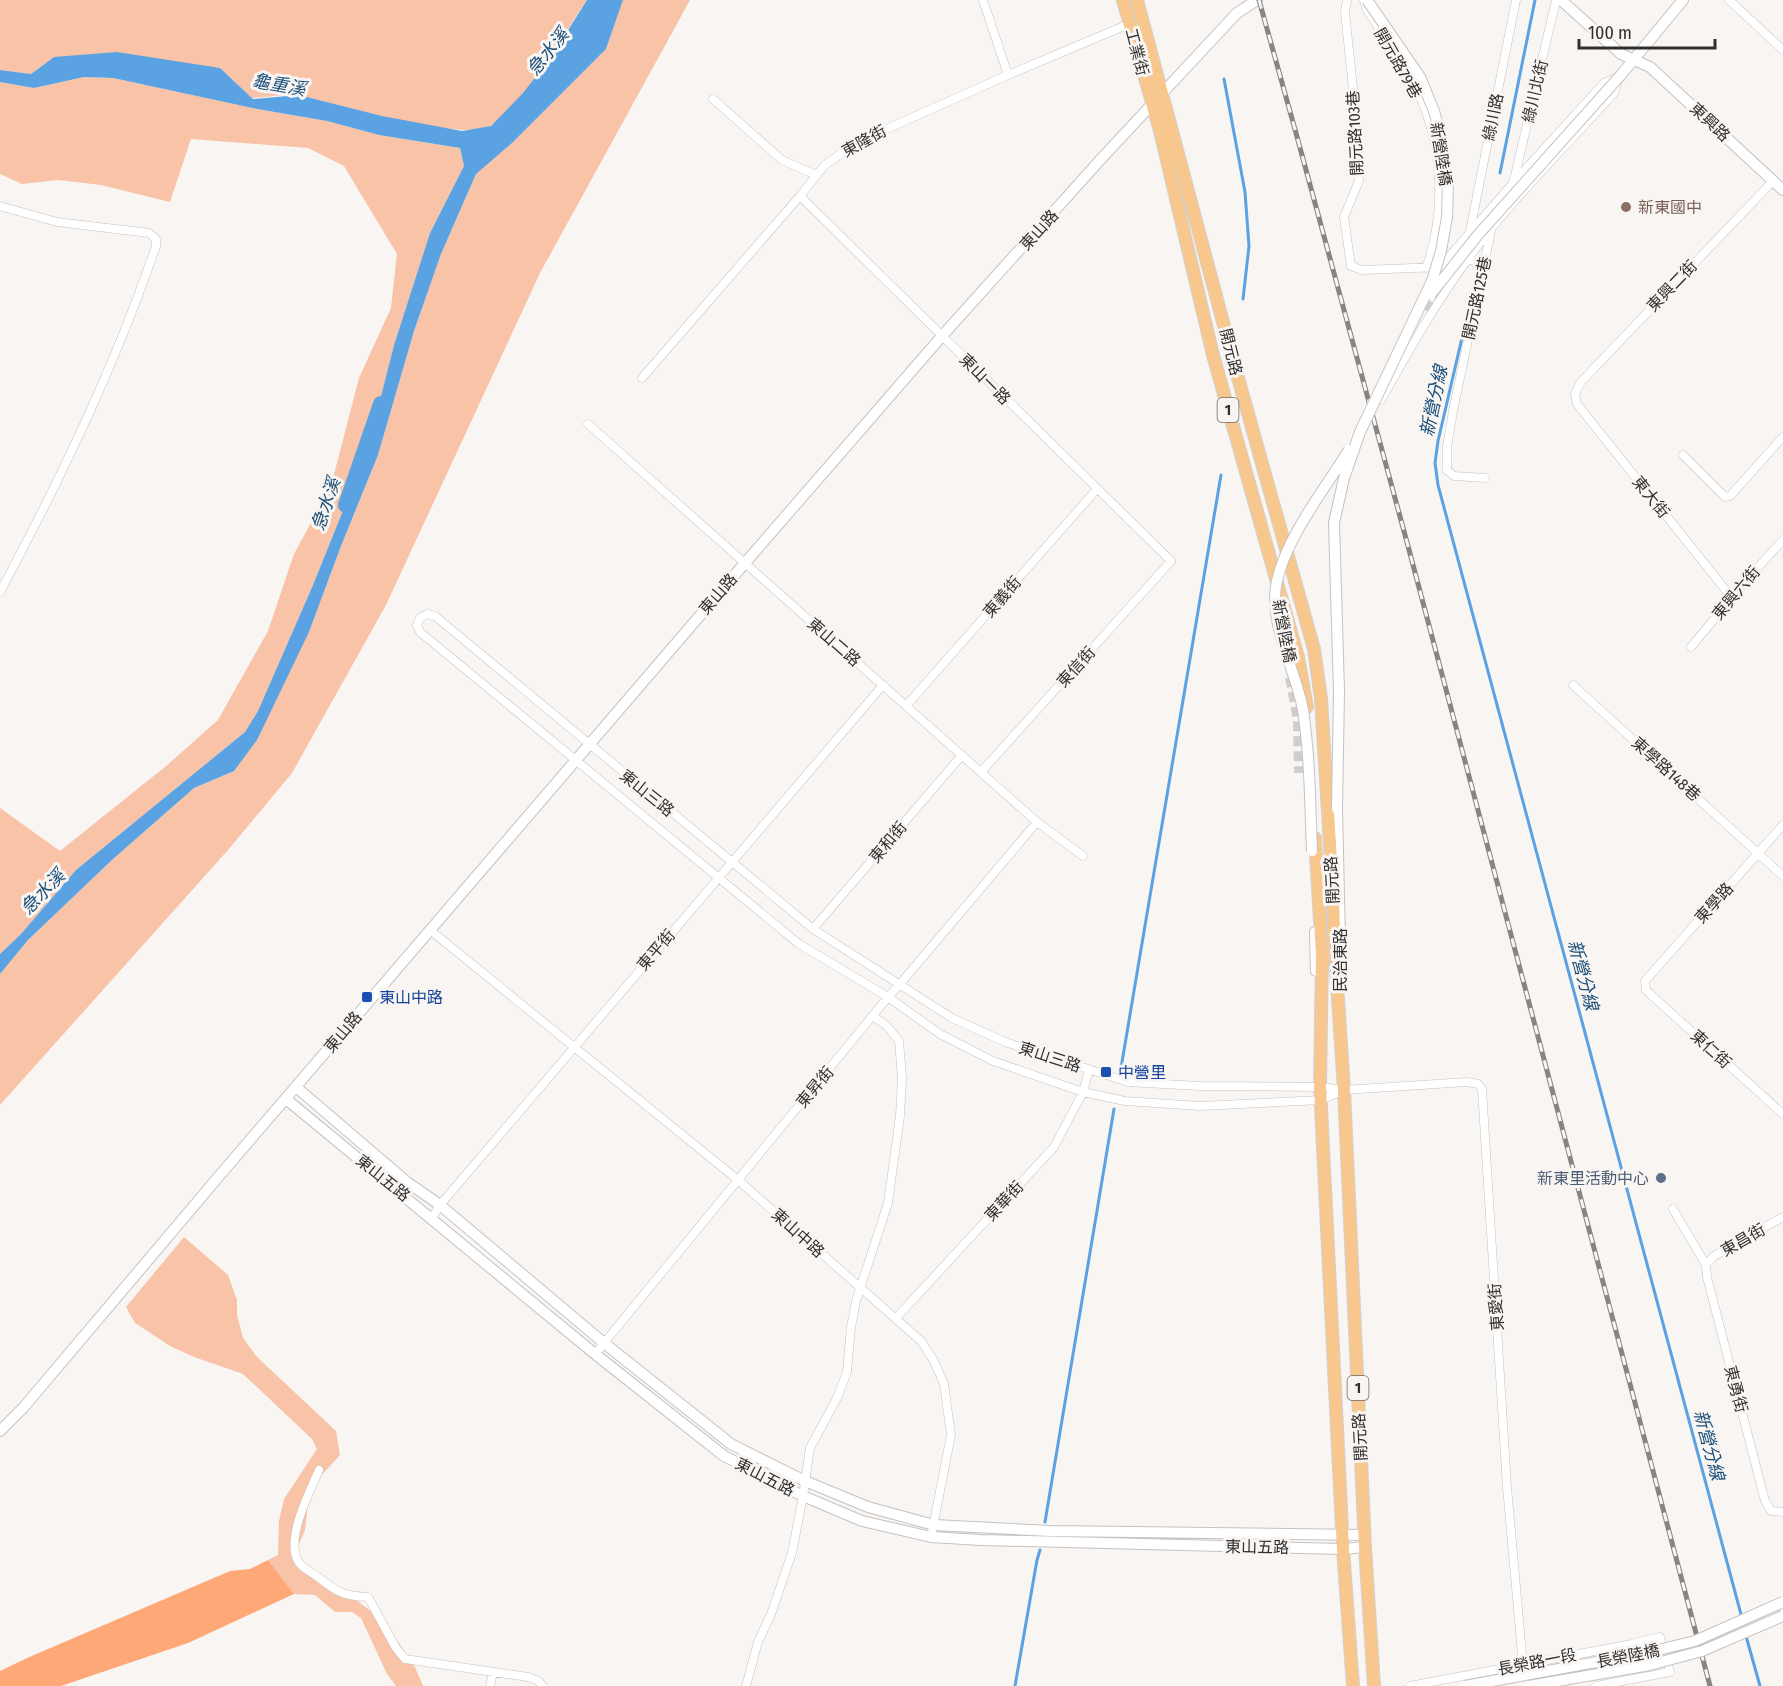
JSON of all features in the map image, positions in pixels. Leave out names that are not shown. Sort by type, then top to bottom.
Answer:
[{"type":"main road","name":"工業街","points":[[1123,0],[1152,105]]},
{"type":"main road","name":"工業街","points":[[1137,0],[1162,93]]},
{"type":"main road","name":"開元路","points":[[1162,93],[1314,649],[1321,699],[1344,1090],[1374,1686]]},
{"type":"main road","name":"開元路","points":[[1152,105],[1213,355],[1298,657],[1308,714],[1322,954],[1320,1087],[1343,1549],[1353,1686]]},
{"type":"street","points":[[983,0],[1008,75]]},
{"type":"street","name":"東山路","points":[[0,1431],[23,1408],[575,760],[942,336],[1101,159],[1237,13],[1257,0]]},
{"type":"street","name":"開元路103巷","points":[[1347,0],[1345,12],[1354,98],[1359,181],[1344,218],[1351,266],[1362,270],[1426,268],[1440,267],[1468,259]]},
{"type":"street","name":"開元路79巷","points":[[1365,0],[1367,10],[1412,82],[1426,116],[1435,148],[1439,185],[1439,218],[1434,248],[1426,268]]},
{"type":"street","name":"新營陸橋","points":[[1312,851],[1308,757],[1302,708],[1283,642],[1277,614],[1276,588],[1282,563],[1291,543],[1360,432],[1432,281],[1441,251],[1447,217],[1448,182],[1443,143],[1434,111],[1420,77],[1365,0]]},
{"type":"street","name":"綠川路","points":[[1469,234],[1516,0]]},
{"type":"street","name":"綠川北街","points":[[1514,182],[1556,0]]},
{"type":"street","name":"東興路","points":[[1561,0],[1621,54],[1650,67],[1783,190]]},
{"type":"street","points":[[1380,400],[1426,321],[1468,259],[1491,229],[1614,93],[1620,76],[1683,0]]},
{"type":"street","points":[[1729,0],[1783,50]]},
{"type":"street","name":"東隆街","points":[[642,378],[824,166],[855,143],[1130,24]]},
{"type":"street","points":[[1440,267],[1604,83],[1620,76]]},
{"type":"street","name":"新營陸橋","points":[[1413,322],[1437,285],[1476,236],[1620,76]]},
{"type":"street","points":[[713,99],[782,160],[816,175]]},
{"type":"street","name":"東興二街","points":[[1575,394],[1580,383],[1773,181]]},
{"type":"street","name":"東山一路","points":[[800,196],[1171,561]]},
{"type":"street","points":[[0,206],[57,222],[149,233],[156,239],[156,246],[136,303],[71,455],[0,592]]},
{"type":"street","name":"開元路125巷","points":[[1485,478],[1454,476],[1448,470],[1447,458],[1452,411],[1486,262],[1491,229]]},
{"type":"street","points":[[1468,259],[1486,262]]},
{"type":"street","name":"東大街","points":[[1575,394],[1577,404],[1732,598]]},
{"type":"street","name":"東山二路","points":[[588,424],[1037,822],[1083,856]]},
{"type":"street","name":"新營陸橋","points":[[1337,809],[1339,691],[1334,523],[1344,478],[1360,432]]},
{"type":"street","points":[[1683,455],[1725,497],[1730,496],[1783,437]]},
{"type":"street","name":"東義街","points":[[906,706],[1097,489]]},
{"type":"street","name":"東興六街","points":[[1691,647],[1783,540]]},
{"type":"street","name":"東信街","points":[[981,772],[1171,561]]},
{"type":"street","name":"東山三路","points":[[427,614],[435,616],[813,929],[952,1018],[1005,1042],[1128,1082],[1199,1086],[1320,1087],[1344,1090],[1321,1100],[1200,1106],[1125,1101],[1083,1092],[993,1061],[940,1034],[888,997],[799,944],[420,632],[417,625],[420,618],[427,614]]},
{"type":"street","points":[[1336,645],[1344,665]]},
{"type":"street","name":"東平街","points":[[432,1218],[440,1205],[573,1047],[883,685]]},
{"type":"street","name":"東學路148巷","points":[[1573,685],[1783,876]]},
{"type":"street","name":"東和街","points":[[813,929],[962,754]]},
{"type":"street","name":"民治東路","points":[[1337,809],[1341,1039]]},
{"type":"street","name":"東昇街","points":[[595,1354],[888,997],[1037,822]]},
{"type":"street","name":"東學路","points":[[1646,981],[1783,825]]},
{"type":"street","name":"開元路","points":[[1312,851],[1319,1043]]},
{"type":"street","name":"東山中路","points":[[430,930],[738,1180],[921,1341],[934,1361],[944,1384],[951,1435],[931,1537]]},
{"type":"street","name":"東仁街","points":[[1646,981],[1646,990],[1650,994],[1783,1114]]},
{"type":"street","points":[[746,1686],[758,1642],[771,1614],[792,1553],[810,1448],[837,1398],[847,1372],[856,1301],[888,1203],[900,1116],[902,1078],[899,1041],[887,1026],[873,1016]]},
{"type":"street","name":"東華街","points":[[896,1318],[1054,1147],[1083,1092],[1089,1070]]},
{"type":"street","name":"東愛街","points":[[1344,1090],[1467,1082],[1478,1084],[1482,1089],[1507,1487],[1522,1665]]},
{"type":"street","name":"東山五路","points":[[296,1087],[407,1182],[440,1205],[604,1343],[731,1444],[805,1481],[868,1507],[934,1525],[1050,1531],[1343,1535],[1365,1541]]},
{"type":"street","name":"東山五路","points":[[286,1099],[595,1354],[724,1456],[803,1496],[862,1521],[931,1537],[1048,1543],[1343,1549],[1365,1541]]},
{"type":"street","name":"東勇街","points":[[1673,1209],[1706,1266],[1765,1501],[1771,1511],[1783,1512]]},
{"type":"street","name":"東昌街","points":[[1706,1266],[1714,1256],[1783,1217]]},
{"type":"street","points":[[319,1470],[299,1519],[294,1548],[299,1563],[337,1591],[349,1596],[368,1597],[396,1648],[405,1659],[528,1677],[543,1686]]},
{"type":"street","name":"長榮陸橋","points":[[1465,1686],[1646,1653],[1695,1641],[1783,1602]]},
{"type":"street","name":"長榮陸橋","points":[[1529,1686],[1650,1665],[1702,1651],[1783,1616]]},
{"type":"street","name":"長榮路一段","points":[[1410,1686],[1660,1637],[1670,1672],[1596,1686]]},
{"type":"street","points":[[490,1686],[493,1672]]},
{"type":"shaded area","points":[[0,0],[587,0],[533,81],[508,111],[493,124],[479,129],[457,129],[401,121],[296,95],[252,98],[220,68],[54,57],[31,74],[0,70]]},
{"type":"shaded area","points":[[623,0],[690,0],[540,273],[386,605],[292,773],[228,850],[0,1105],[0,974],[28,940],[113,859],[194,788],[234,771],[309,632],[378,455],[414,331],[441,254],[476,174],[511,144],[606,49]]},
{"type":"shaded area","points":[[84,77],[113,78],[257,109],[327,121],[379,135],[460,148],[464,166],[430,233],[394,345],[367,451],[313,585],[258,711],[245,732],[76,870],[21,934],[0,954],[0,808],[60,851],[165,767],[218,720],[268,631],[294,554],[331,486],[359,378],[391,308],[397,254],[344,166],[308,148],[191,139],[170,202],[101,185],[58,180],[22,184],[0,174],[0,82],[34,88]]},
{"type":"shaded area","points":[[184,1237],[228,1275],[237,1300],[237,1315],[243,1338],[257,1357],[336,1431],[340,1455],[318,1479],[309,1495],[305,1530],[297,1549],[305,1565],[325,1587],[344,1591],[384,1621],[415,1667],[423,1686],[396,1686],[387,1674],[361,1618],[352,1612],[335,1612],[315,1595],[294,1594],[268,1560],[278,1555],[279,1521],[284,1499],[317,1449],[312,1439],[243,1374],[170,1346],[135,1323],[126,1307]]},
{"type":"shaded area","points":[[268,1560],[294,1594],[188,1643],[61,1686],[0,1686],[0,1671],[27,1658],[230,1571],[250,1569]]},
{"type":"water","points":[[587,0],[623,0],[606,49],[511,144],[476,174],[441,254],[414,331],[378,455],[309,632],[257,740],[234,771],[194,788],[113,859],[28,940],[0,974],[0,954],[21,934],[76,870],[245,732],[258,711],[313,585],[367,451],[394,345],[430,233],[464,166],[460,148],[379,135],[327,121],[257,109],[113,78],[84,77],[34,88],[0,82],[0,70],[31,74],[54,57],[117,52],[220,68],[253,99],[299,95],[382,116],[462,131],[491,126],[523,93],[551,57]]},
{"type":"waterway","name":"新營分線","points":[[1500,173],[1535,0]]},
{"type":"waterway","points":[[1224,79],[1245,192],[1249,246],[1243,299]]},
{"type":"waterway","name":"新營分線","points":[[1478,269],[1438,441],[1435,463],[1438,485],[1742,1618]]},
{"type":"waterway","name":"急水溪","points":[[346,505],[381,404]]},
{"type":"waterway","points":[[1121,1068],[1221,475]]},
{"type":"waterway","points":[[1045,1522],[1114,1109]]},
{"type":"waterway","points":[[1015,1686],[1040,1550]]},
{"type":"waterway","name":"新營分線","points":[[1746,1636],[1760,1686]]},
{"type":"tunnel","points":[[1429,312],[1448,278]]},
{"type":"tunnel","points":[[1290,677],[1298,720],[1299,773]]},
{"type":"railway","points":[[1259,0],[1408,546],[1710,1686]]},
{"type":"place","name":"新東國中","points":[[1626,207]]},
{"type":"place","name":"東山中路","points":[[367,997]]},
{"type":"place","name":"中營里","points":[[1106,1072]]},
{"type":"place","name":"新東里活動中心","points":[[1661,1178]]},
{"type":"water label","name":"龜重溪","points":[[279,85]]}]
